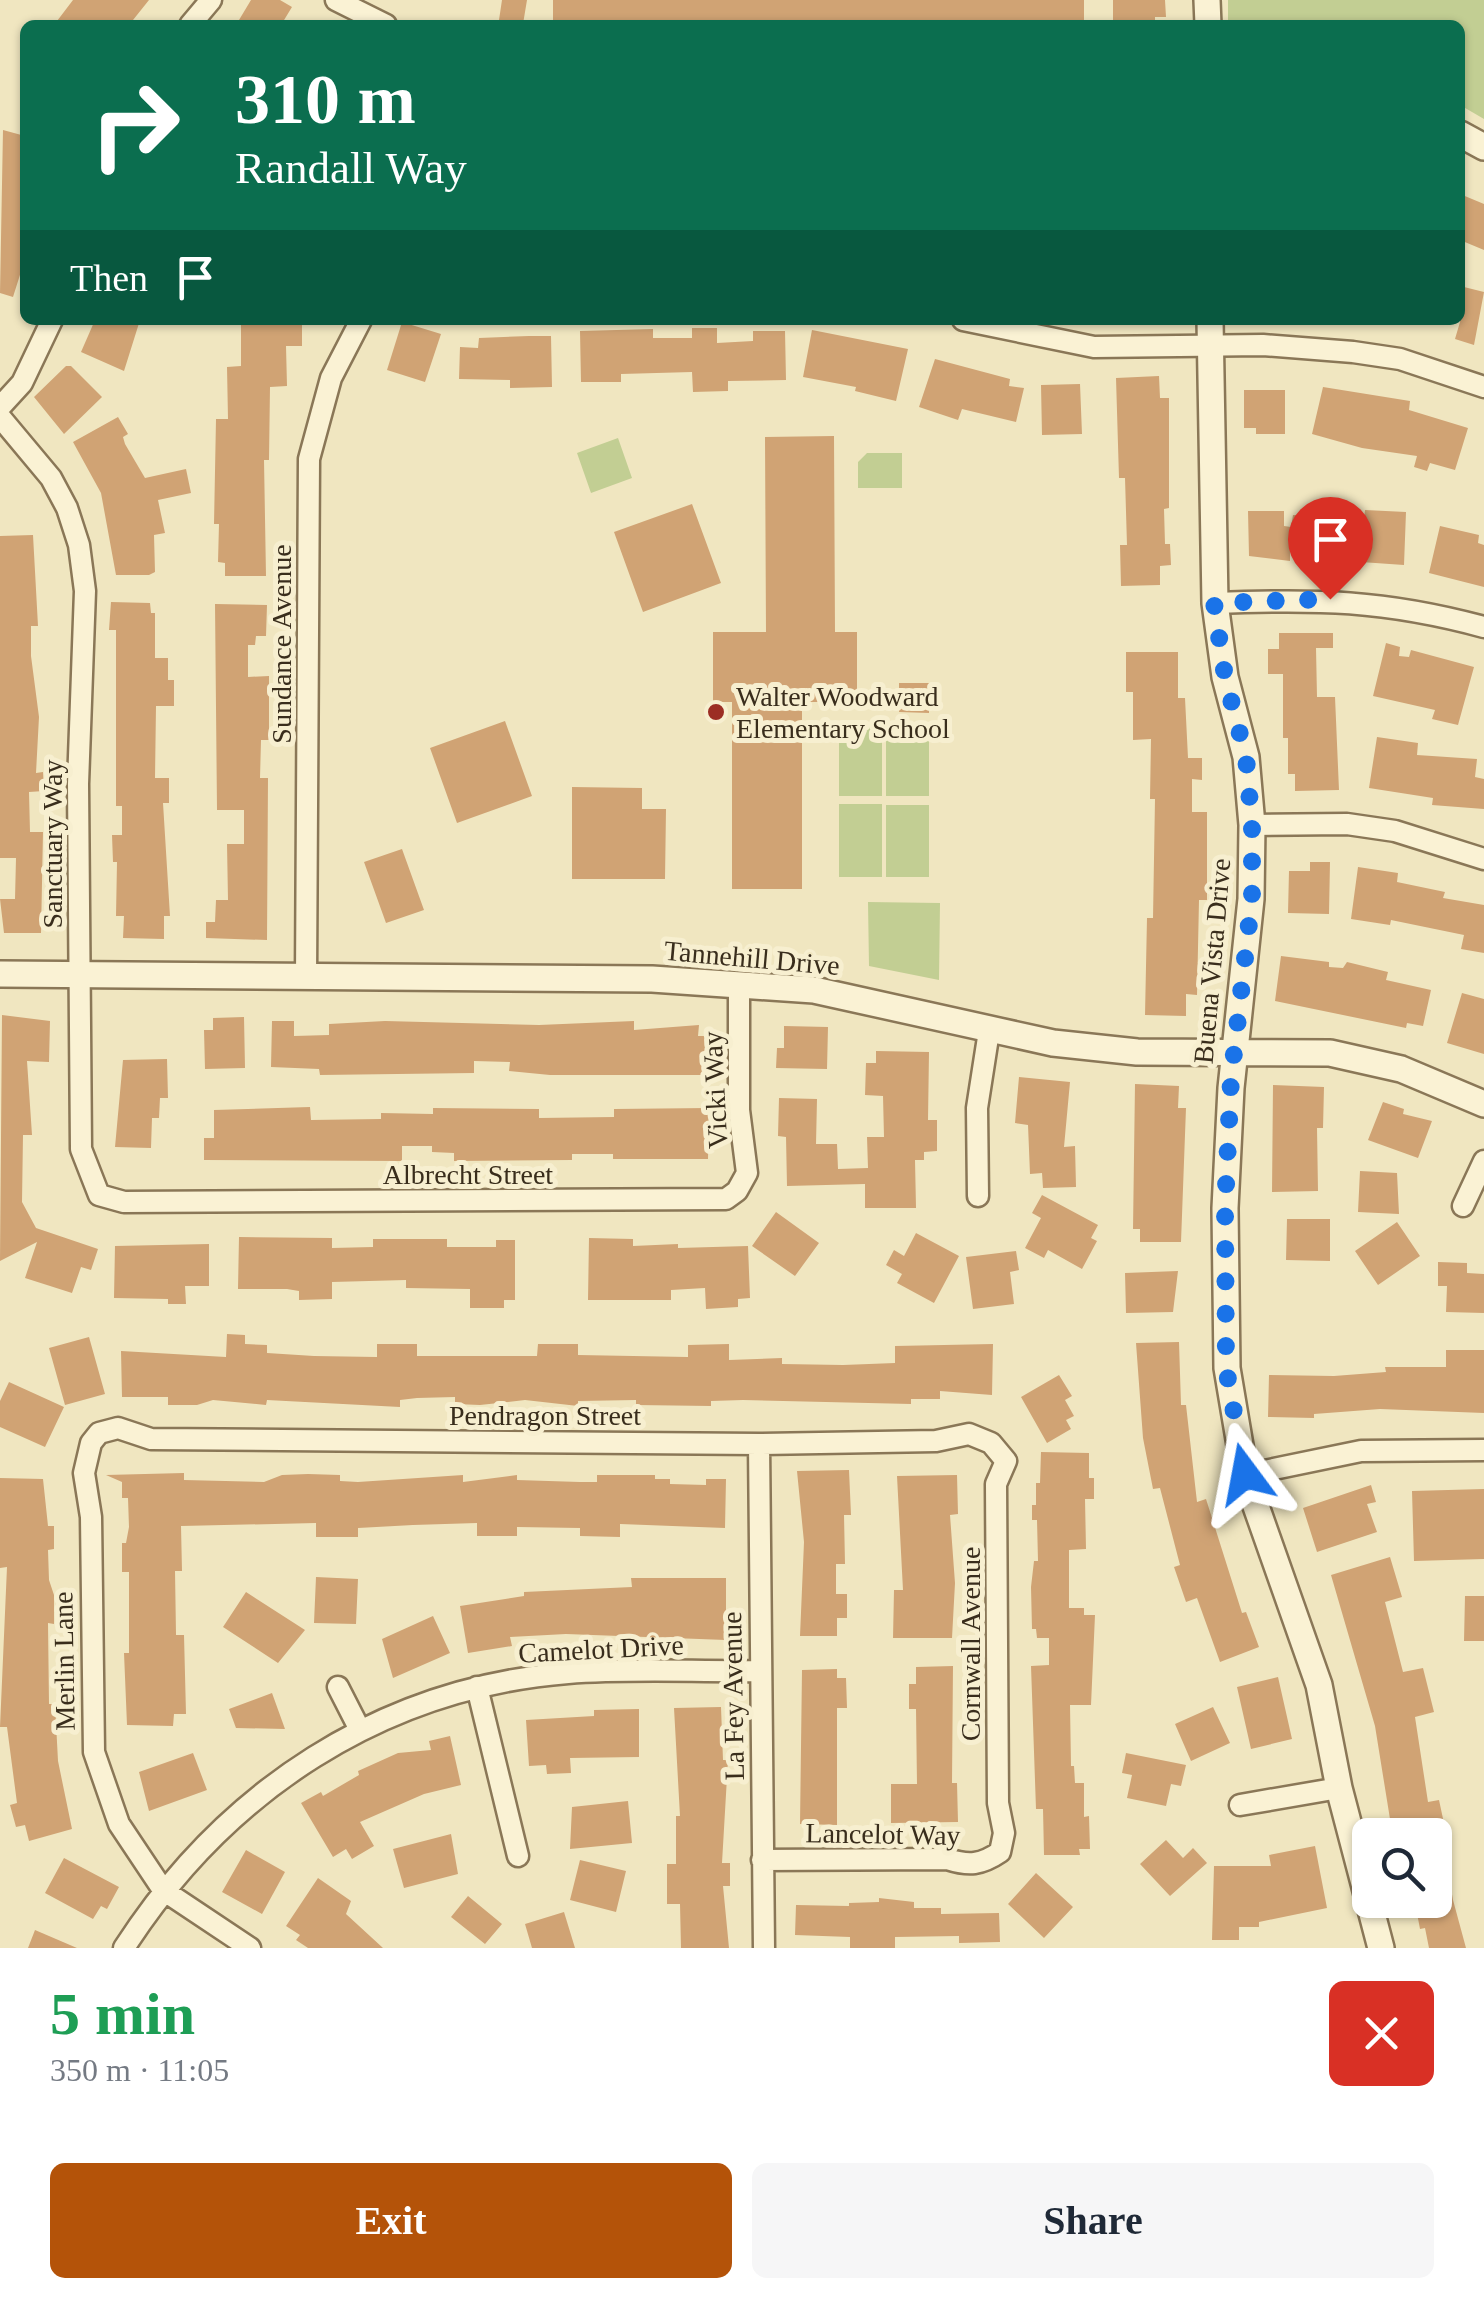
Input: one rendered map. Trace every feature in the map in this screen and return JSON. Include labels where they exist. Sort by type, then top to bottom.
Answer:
[{"type":"street","points":[[194,20],[211,0]]},
{"type":"street","points":[[336,0],[376,20]]},
{"type":"street","points":[[0,407],[22,382],[50,325]]},
{"type":"street","name":"Sundance Avenue","points":[[306,978],[309,459],[330,378],[358,325]]},
{"type":"street","points":[[987,325],[1094,347],[1210,332],[1400,359],[1484,386]]},
{"type":"street","name":"Buena Vista Drive","points":[[1210,332],[1214,603],[1225,677],[1246,757],[1252,826],[1252,898],[1234,1051],[1225,1208],[1226,1368],[1245,1474],[1319,1685],[1339,1788],[1381,1948]]},
{"type":"street","name":"Sanctuary Way","points":[[0,418],[51,478],[79,545],[85,591],[78,784],[80,1149],[99,1194],[124,1202],[195,1202]]},
{"type":"street","points":[[1214,603],[1330,599],[1395,606],[1484,627]]},
{"type":"street","points":[[1252,826],[1347,824],[1395,831],[1484,859]]},
{"type":"street","name":"Tannehill Drive","points":[[0,974],[652,979],[739,984],[868,1000],[989,1030],[1137,1052],[1330,1052],[1401,1069],[1484,1104]]},
{"type":"street","name":"Vicki Way","points":[[738,1192],[747,1173],[739,1110],[739,984]]},
{"type":"street","points":[[978,1196],[976,1108],[989,1030]]},
{"type":"street","points":[[1463,1206],[1484,1161]]},
{"type":"street","name":"Albrecht Street","points":[[195,1202],[711,1202],[738,1192]]},
{"type":"street","name":"Pendragon Street","points":[[99,1433],[118,1428],[151,1440],[759,1444],[936,1441],[969,1434],[990,1443]]},
{"type":"street","name":"Merlin Lane","points":[[99,1433],[90,1443],[84,1473],[90,1517],[94,1752],[119,1824],[163,1890],[250,1948]]},
{"type":"street","name":"Cornwall Avenue","points":[[990,1443],[1006,1462],[996,1484],[998,1803],[1004,1833],[1000,1852]]},
{"type":"street","name":"La Fey Avenue","points":[[759,1444],[764,1948]]},
{"type":"street","points":[[1245,1474],[1361,1451],[1484,1450]]},
{"type":"street","name":"Camelot Drive","points":[[124,1948],[163,1890],[200,1847],[290,1770],[360,1730],[432,1700],[477,1687],[571,1673],[760,1671]]},
{"type":"street","points":[[338,1687],[360,1730]]},
{"type":"street","points":[[477,1687],[518,1856]]},
{"type":"street","points":[[1240,1804],[1339,1788]]},
{"type":"street","name":"Lancelot Way","points":[[762,1860],[948,1858],[968,1865],[1000,1852]]},
{"type":"green space","points":[[1228,0],[1484,0],[1484,119],[1465,108],[1465,20],[1228,20]]},
{"type":"green space","points":[[618,438],[632,478],[591,493],[577,453]]},
{"type":"green space","points":[[867,453],[902,453],[902,488],[858,488],[858,462]]},
{"type":"green space","points":[[886,723],[929,723],[929,796],[886,796]]},
{"type":"green space","points":[[839,724],[882,724],[882,796],[839,796]]},
{"type":"green space","points":[[839,804],[882,804],[882,877],[839,877]]},
{"type":"green space","points":[[886,805],[929,805],[929,877],[886,877]]},
{"type":"green space","points":[[868,902],[940,903],[939,980],[869,966]]},
{"type":"building","points":[[73,0],[149,0],[133,20],[58,20]]},
{"type":"building","points":[[251,0],[280,0],[292,7],[284,20],[239,20]]},
{"type":"building","points":[[502,0],[527,0],[524,20],[499,20]]},
{"type":"building","points":[[553,0],[1084,0],[1084,20],[553,20]]},
{"type":"building","points":[[1113,0],[1165,0],[1166,17],[1113,20]]},
{"type":"building","points":[[3,130],[20,135],[20,275],[13,297],[0,293]]},
{"type":"building","points":[[1465,196],[1484,204],[1484,250],[1465,242]]},
{"type":"building","points":[[1465,287],[1484,292],[1474,345],[1455,339],[1459,325],[1465,325]]},
{"type":"building","points":[[93,325],[138,325],[124,371],[81,352]]},
{"type":"building","points":[[241,325],[302,325],[302,346],[286,346],[287,386],[270,387],[269,460],[264,460],[266,576],[225,576],[225,563],[218,562],[219,524],[214,524],[216,419],[228,419],[227,367],[241,366]]},
{"type":"building","points":[[401,325],[441,334],[425,382],[387,370]]},
{"type":"building","points":[[692,328],[717,328],[717,343],[753,341],[753,331],[785,331],[786,380],[728,381],[728,391],[693,392],[692,372],[621,374],[621,382],[581,382],[580,331],[653,329],[653,338],[692,338]]},
{"type":"building","points":[[812,330],[908,349],[896,401],[855,391],[856,387],[803,377]]},
{"type":"building","points":[[551,336],[552,387],[510,388],[510,380],[459,379],[460,347],[478,348],[479,338]]},
{"type":"building","points":[[935,359],[1010,379],[1009,386],[1024,388],[1016,422],[962,409],[958,420],[919,407]]},
{"type":"building","points":[[66,366],[71,366],[102,397],[64,434],[34,397]]},
{"type":"building","points":[[1159,376],[1160,398],[1169,398],[1169,508],[1164,509],[1165,544],[1170,544],[1171,565],[1160,566],[1160,585],[1121,586],[1120,545],[1127,545],[1125,478],[1119,478],[1116,378]]},
{"type":"building","points":[[1080,384],[1082,434],[1042,435],[1041,385]]},
{"type":"building","points":[[1323,387],[1410,401],[1409,410],[1468,428],[1455,470],[1430,463],[1427,471],[1414,467],[1417,456],[1362,448],[1312,434]]},
{"type":"building","points":[[1244,390],[1285,390],[1285,434],[1256,434],[1256,428],[1244,428]]},
{"type":"building","points":[[118,417],[128,434],[123,437],[125,444],[145,478],[186,469],[191,493],[158,500],[165,533],[154,535],[155,572],[149,575],[116,575],[101,493],[73,442]]},
{"type":"building","points":[[834,436],[835,632],[857,632],[857,702],[802,702],[802,889],[732,889],[732,702],[713,702],[713,632],[766,632],[765,437]]},
{"type":"building","points":[[692,504],[721,583],[643,612],[614,532]]},
{"type":"building","points":[[1365,510],[1406,512],[1404,565],[1332,560],[1332,554],[1290,552],[1290,561],[1249,556],[1248,511],[1284,511],[1284,526],[1291,527],[1293,515],[1364,519]]},
{"type":"building","points":[[1440,526],[1479,535],[1478,543],[1484,545],[1484,587],[1429,573]]},
{"type":"building","points":[[33,535],[38,626],[31,626],[39,717],[36,773],[43,772],[44,791],[29,792],[30,832],[43,832],[41,933],[4,933],[0,899],[15,899],[16,858],[0,858],[0,536]]},
{"type":"building","points":[[111,602],[150,603],[151,613],[155,613],[155,658],[168,658],[168,680],[174,680],[174,706],[156,706],[155,778],[169,778],[169,803],[163,803],[170,916],[164,916],[164,939],[123,938],[124,916],[116,916],[117,862],[113,862],[112,835],[122,835],[122,806],[116,806],[116,630],[109,630]]},
{"type":"building","points":[[215,604],[267,605],[266,636],[256,636],[255,645],[248,645],[248,677],[269,676],[269,740],[261,740],[260,778],[268,778],[267,940],[206,938],[206,922],[215,922],[216,900],[228,900],[227,844],[244,844],[244,810],[217,810]]},
{"type":"building","points":[[1279,633],[1333,633],[1333,648],[1316,648],[1317,697],[1335,697],[1339,790],[1295,791],[1295,774],[1288,774],[1288,738],[1283,738],[1283,674],[1268,674],[1268,649],[1279,649]]},
{"type":"building","points":[[1386,643],[1400,647],[1399,656],[1409,657],[1411,650],[1474,667],[1458,725],[1432,719],[1435,710],[1373,696]]},
{"type":"building","points":[[1126,652],[1178,652],[1178,698],[1185,698],[1188,758],[1202,758],[1202,780],[1192,779],[1192,812],[1207,812],[1207,900],[1199,900],[1197,995],[1186,994],[1186,1016],[1145,1015],[1147,918],[1153,918],[1155,799],[1150,799],[1151,739],[1133,740],[1133,692],[1126,692]]},
{"type":"building","points":[[899,683],[929,683],[929,713],[899,712]]},
{"type":"building","points":[[505,721],[532,796],[457,823],[430,748]]},
{"type":"building","points":[[1377,737],[1418,743],[1417,755],[1477,759],[1475,777],[1484,779],[1484,809],[1432,805],[1433,798],[1369,788]]},
{"type":"building","points":[[572,787],[642,788],[642,809],[666,809],[665,879],[572,879]]},
{"type":"building","points":[[402,849],[424,910],[386,923],[364,862]]},
{"type":"building","points":[[1310,862],[1330,862],[1329,914],[1288,913],[1289,871],[1310,871]]},
{"type":"building","points":[[1358,867],[1398,873],[1397,882],[1445,892],[1443,898],[1484,905],[1484,953],[1461,949],[1464,935],[1391,920],[1390,925],[1351,919]]},
{"type":"building","points":[[1281,956],[1329,962],[1329,967],[1343,968],[1347,962],[1388,972],[1386,980],[1431,990],[1423,1026],[1407,1023],[1406,1028],[1275,1001]]},
{"type":"building","points":[[1462,993],[1484,999],[1484,1054],[1447,1043]]},
{"type":"building","points":[[2,1015],[50,1021],[49,1062],[27,1061],[32,1135],[23,1135],[22,1202],[36,1228],[98,1249],[91,1270],[81,1267],[72,1293],[25,1278],[37,1242],[0,1261]]},
{"type":"building","points":[[244,1017],[245,1068],[205,1069],[204,1030],[213,1030],[213,1018]]},
{"type":"building","points":[[272,1021],[294,1021],[294,1036],[329,1035],[329,1024],[385,1021],[539,1025],[634,1021],[634,1030],[699,1025],[698,1036],[707,1036],[706,1075],[550,1075],[509,1071],[510,1062],[474,1061],[474,1073],[320,1075],[319,1069],[271,1067]]},
{"type":"building","points":[[784,1026],[828,1027],[827,1069],[776,1068],[777,1048],[784,1048]]},
{"type":"building","points":[[876,1051],[929,1052],[928,1120],[937,1120],[937,1151],[924,1152],[924,1160],[915,1160],[916,1208],[865,1208],[865,1184],[787,1186],[786,1137],[778,1136],[779,1098],[817,1099],[816,1144],[837,1144],[838,1169],[868,1168],[867,1137],[884,1137],[883,1096],[865,1095],[866,1063],[876,1063]]},
{"type":"building","points":[[167,1059],[168,1098],[160,1098],[159,1118],[152,1118],[151,1148],[115,1147],[123,1060]]},
{"type":"building","points":[[1019,1077],[1070,1082],[1064,1147],[1075,1146],[1076,1187],[1043,1188],[1042,1173],[1030,1174],[1028,1125],[1015,1123]]},
{"type":"building","points":[[1135,1084],[1179,1086],[1178,1108],[1186,1108],[1181,1242],[1140,1242],[1140,1229],[1133,1229]]},
{"type":"building","points":[[1273,1085],[1324,1087],[1323,1128],[1317,1128],[1318,1191],[1272,1192]]},
{"type":"building","points":[[1383,1102],[1404,1109],[1403,1114],[1432,1121],[1418,1158],[1368,1140]]},
{"type":"building","points":[[310,1107],[311,1120],[381,1119],[381,1113],[433,1114],[433,1108],[539,1109],[539,1118],[614,1117],[614,1109],[709,1108],[708,1159],[613,1159],[613,1154],[572,1154],[572,1160],[454,1161],[454,1153],[432,1152],[432,1146],[402,1146],[402,1161],[204,1160],[204,1138],[214,1138],[214,1110]]},
{"type":"building","points":[[1360,1171],[1397,1173],[1399,1214],[1358,1212]]},
{"type":"building","points":[[1042,1195],[1098,1225],[1091,1238],[1097,1241],[1082,1269],[1048,1250],[1044,1258],[1025,1248],[1041,1218],[1032,1213]]},
{"type":"building","points":[[776,1212],[819,1243],[795,1276],[752,1246]]},
{"type":"building","points":[[1287,1219],[1330,1219],[1330,1261],[1286,1260]]},
{"type":"building","points":[[1397,1222],[1420,1256],[1378,1285],[1355,1251]]},
{"type":"building","points":[[916,1233],[959,1256],[934,1303],[897,1283],[902,1274],[886,1265],[894,1250],[904,1256]]},
{"type":"building","points":[[239,1237],[332,1238],[332,1248],[373,1247],[373,1239],[447,1239],[447,1247],[496,1247],[496,1240],[515,1240],[515,1300],[504,1300],[504,1308],[470,1308],[470,1289],[406,1288],[406,1280],[332,1282],[332,1299],[299,1300],[299,1291],[287,1289],[238,1289]]},
{"type":"building","points":[[589,1238],[633,1239],[633,1246],[748,1246],[750,1298],[738,1299],[738,1307],[706,1309],[705,1288],[671,1290],[671,1300],[588,1300]]},
{"type":"building","points":[[209,1244],[209,1286],[185,1286],[186,1304],[168,1304],[168,1299],[114,1298],[115,1246]]},
{"type":"building","points":[[1016,1251],[1019,1270],[1010,1272],[1014,1304],[973,1309],[966,1257]]},
{"type":"building","points":[[1438,1262],[1467,1263],[1467,1273],[1484,1274],[1484,1313],[1446,1312],[1447,1286],[1438,1286]]},
{"type":"building","points":[[1178,1271],[1173,1312],[1126,1313],[1125,1273]]},
{"type":"building","points":[[227,1334],[245,1335],[245,1344],[267,1345],[267,1353],[314,1356],[377,1357],[377,1344],[417,1344],[417,1356],[537,1356],[538,1344],[578,1344],[578,1355],[688,1357],[688,1345],[729,1344],[729,1360],[782,1358],[782,1364],[843,1365],[895,1363],[895,1346],[993,1344],[992,1395],[940,1391],[940,1399],[911,1399],[911,1404],[743,1400],[711,1401],[711,1406],[636,1405],[636,1400],[578,1401],[578,1406],[525,1400],[480,1405],[455,1404],[455,1397],[400,1400],[400,1407],[267,1400],[266,1405],[213,1400],[197,1405],[168,1405],[168,1397],[122,1397],[121,1351],[226,1357]]},
{"type":"building","points":[[89,1337],[105,1394],[65,1405],[49,1348]]},
{"type":"building","points":[[1179,1342],[1181,1405],[1186,1405],[1197,1502],[1206,1499],[1242,1613],[1246,1612],[1259,1647],[1220,1662],[1197,1598],[1186,1602],[1174,1567],[1180,1565],[1160,1488],[1153,1489],[1143,1438],[1136,1343]]},
{"type":"building","points":[[1446,1350],[1484,1350],[1484,1413],[1380,1409],[1314,1414],[1314,1418],[1268,1417],[1269,1375],[1334,1376],[1386,1372],[1385,1367],[1446,1367]]},
{"type":"building","points":[[1059,1375],[1072,1396],[1065,1400],[1074,1416],[1066,1420],[1071,1429],[1047,1443],[1021,1397]]},
{"type":"building","points":[[9,1382],[64,1407],[45,1447],[0,1427],[0,1401]]},
{"type":"building","points":[[1041,1452],[1089,1453],[1089,1478],[1094,1478],[1094,1499],[1085,1499],[1086,1549],[1069,1550],[1069,1608],[1084,1608],[1084,1615],[1095,1615],[1091,1705],[1070,1705],[1071,1766],[1075,1783],[1084,1783],[1084,1817],[1089,1816],[1090,1849],[1079,1849],[1080,1855],[1044,1855],[1043,1809],[1036,1809],[1031,1666],[1049,1665],[1049,1638],[1037,1638],[1036,1629],[1032,1629],[1031,1587],[1034,1561],[1038,1561],[1037,1520],[1032,1520],[1032,1505],[1036,1505],[1036,1483],[1040,1483]]},
{"type":"building","points":[[849,1470],[851,1515],[844,1515],[845,1564],[836,1564],[836,1594],[847,1594],[847,1618],[837,1618],[837,1636],[800,1636],[804,1542],[797,1471]]},
{"type":"building","points":[[184,1473],[184,1480],[264,1482],[282,1475],[308,1474],[340,1475],[340,1481],[358,1482],[463,1475],[463,1482],[517,1475],[517,1480],[597,1482],[597,1475],[655,1475],[655,1479],[670,1479],[670,1484],[706,1485],[706,1479],[726,1479],[725,1528],[620,1524],[620,1537],[580,1536],[580,1528],[517,1527],[517,1536],[477,1536],[477,1523],[358,1528],[358,1537],[316,1537],[316,1523],[181,1526],[182,1571],[175,1571],[176,1635],[184,1635],[186,1714],[174,1714],[173,1726],[127,1725],[124,1653],[129,1653],[129,1572],[122,1572],[122,1543],[126,1543],[129,1527],[128,1498],[122,1498],[122,1482],[106,1475]]},
{"type":"building","points":[[957,1475],[958,1514],[950,1515],[955,1583],[952,1638],[893,1638],[894,1590],[903,1590],[897,1476]]},
{"type":"building","points":[[0,1478],[43,1479],[48,1526],[54,1526],[54,1549],[48,1550],[54,1595],[54,1624],[48,1623],[49,1704],[55,1704],[58,1761],[72,1829],[29,1841],[25,1825],[16,1827],[10,1805],[17,1803],[7,1727],[0,1727],[7,1567],[0,1568]]},
{"type":"building","points":[[1371,1485],[1376,1502],[1367,1504],[1377,1532],[1317,1552],[1303,1508]]},
{"type":"building","points":[[1484,1489],[1484,1559],[1414,1561],[1412,1491]]},
{"type":"building","points":[[1390,1557],[1402,1597],[1385,1602],[1403,1672],[1423,1668],[1434,1712],[1415,1717],[1428,1802],[1439,1800],[1443,1818],[1390,1818],[1375,1726],[1331,1575]]},
{"type":"building","points":[[316,1577],[358,1579],[356,1624],[314,1623]]},
{"type":"building","points":[[631,1578],[726,1578],[726,1640],[566,1634],[510,1637],[512,1646],[468,1653],[460,1606],[524,1596],[524,1592],[632,1587]]},
{"type":"building","points":[[246,1592],[305,1630],[278,1663],[223,1627]]},
{"type":"building","points":[[1465,1596],[1484,1596],[1484,1641],[1464,1641]]},
{"type":"building","points":[[433,1616],[450,1653],[393,1678],[382,1639]]},
{"type":"building","points":[[953,1666],[952,1783],[957,1783],[958,1822],[891,1823],[891,1784],[917,1784],[916,1709],[909,1709],[909,1684],[916,1684],[916,1667]]},
{"type":"building","points":[[837,1669],[837,1678],[846,1678],[847,1708],[837,1708],[837,1825],[800,1824],[802,1670]]},
{"type":"building","points":[[1278,1677],[1292,1739],[1251,1749],[1237,1687]]},
{"type":"building","points":[[272,1693],[285,1729],[236,1728],[229,1709]]},
{"type":"building","points":[[721,1707],[723,1760],[728,1760],[722,1863],[730,1863],[730,1886],[723,1886],[729,1948],[681,1948],[680,1904],[667,1904],[667,1864],[676,1864],[676,1816],[680,1816],[674,1708]]},
{"type":"building","points":[[1213,1707],[1230,1743],[1191,1761],[1175,1724]]},
{"type":"building","points":[[639,1709],[639,1757],[570,1758],[571,1773],[547,1774],[546,1765],[529,1766],[526,1720],[594,1716],[594,1710]]},
{"type":"building","points":[[450,1736],[461,1785],[424,1794],[360,1822],[374,1846],[352,1859],[346,1849],[333,1857],[301,1803],[321,1792],[323,1796],[359,1775],[358,1771],[398,1753],[431,1750],[429,1741]]},
{"type":"building","points":[[193,1753],[207,1790],[149,1811],[139,1772]]},
{"type":"building","points":[[1126,1753],[1186,1765],[1181,1786],[1171,1784],[1166,1806],[1127,1798],[1132,1775],[1122,1773]]},
{"type":"building","points":[[628,1801],[632,1843],[570,1849],[572,1807]]},
{"type":"building","points":[[451,1834],[458,1874],[404,1888],[393,1849]]},
{"type":"building","points":[[1166,1840],[1183,1858],[1193,1848],[1207,1863],[1170,1896],[1140,1864]]},
{"type":"building","points":[[1315,1846],[1327,1908],[1259,1922],[1259,1927],[1239,1927],[1239,1940],[1212,1940],[1214,1866],[1271,1866],[1269,1855]]},
{"type":"building","points":[[246,1850],[285,1872],[262,1914],[222,1892]]},
{"type":"building","points":[[64,1858],[119,1887],[107,1909],[101,1906],[93,1919],[45,1893]]},
{"type":"building","points":[[580,1860],[626,1871],[616,1912],[570,1900]]},
{"type":"building","points":[[1036,1873],[1073,1907],[1044,1938],[1008,1904]]},
{"type":"building","points":[[318,1878],[351,1901],[346,1914],[383,1948],[308,1948],[296,1940],[300,1935],[286,1926]]},
{"type":"building","points":[[1452,1894],[1466,1948],[1429,1948],[1425,1928],[1420,1929],[1418,1918],[1452,1918]]},
{"type":"building","points":[[468,1896],[502,1924],[485,1944],[451,1917]]},
{"type":"building","points":[[879,1898],[914,1902],[914,1908],[941,1908],[941,1914],[999,1913],[1000,1942],[959,1943],[959,1936],[895,1937],[895,1948],[850,1948],[850,1937],[795,1935],[796,1905],[849,1906],[879,1902]]},
{"type":"building","points":[[564,1912],[575,1948],[532,1948],[525,1924]]},
{"type":"building","points":[[35,1930],[77,1948],[28,1948]]},
{"type":"place","name":"Walter Woodward Elementary School","points":[[716,712]]},
{"type":"route","points":[[1245,1474],[1226,1368],[1229,1282],[1225,1208],[1231,1079],[1252,898],[1252,826],[1246,757],[1225,677],[1214,603],[1330,599]]}]
